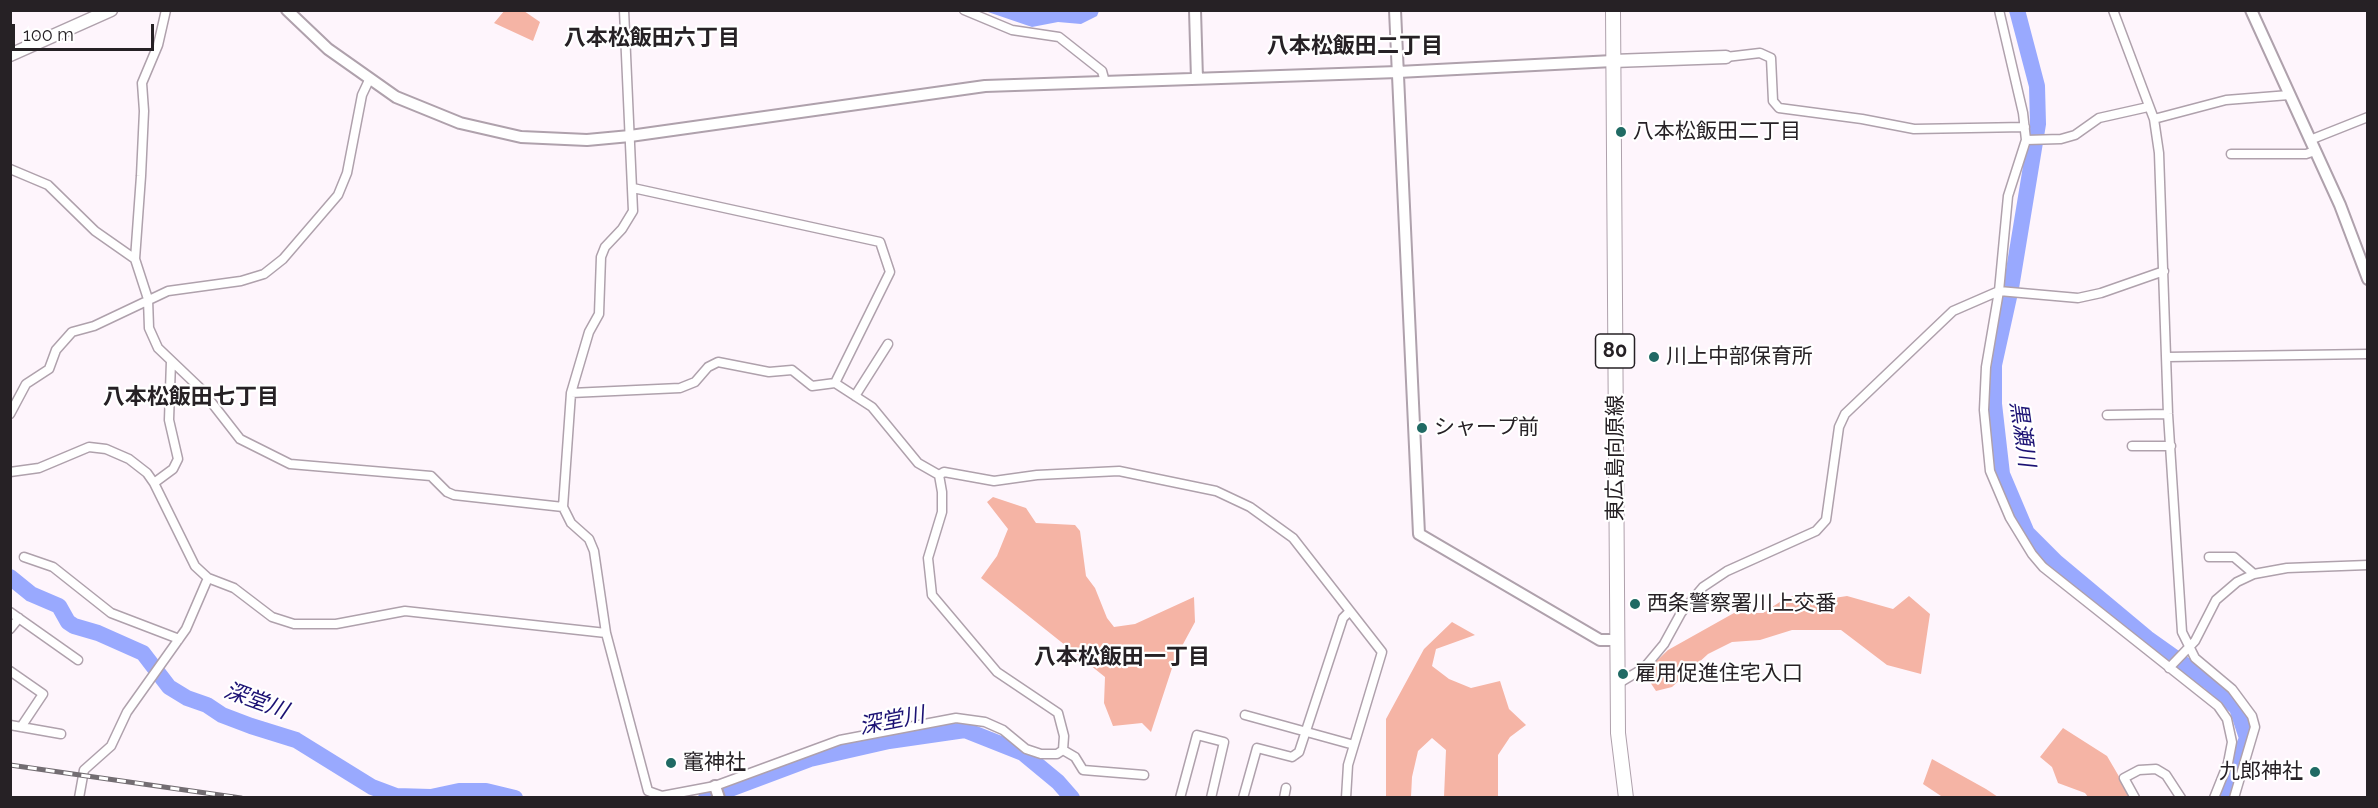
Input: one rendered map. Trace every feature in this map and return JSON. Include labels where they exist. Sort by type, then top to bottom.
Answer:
[{"type":"main road","points":[[10,56],[111,10]]},
{"type":"main road","name":"東広島向原線","points":[[1612,10],[1618,733],[1626,798]]},
{"type":"main road","points":[[1613,61],[1726,57]]},
{"type":"street","points":[[166,10],[158,45],[142,83],[144,111],[142,165],[135,259],[148,299],[149,328],[158,348],[201,388],[240,439],[290,464],[431,476],[447,492],[454,495],[563,507]]},
{"type":"street","points":[[287,10],[328,49],[396,97],[460,123],[521,136],[587,140],[630,136],[986,86],[1398,72],[1613,61]]},
{"type":"street","points":[[624,10],[633,211],[622,229],[605,247],[601,257],[599,314],[589,332],[571,393],[563,507],[571,523],[589,539],[594,551],[606,633],[648,791],[652,795],[662,796],[717,793],[840,740],[956,718],[985,722],[1002,730],[1026,749],[1041,754],[1057,754],[1063,750]]},
{"type":"street","points":[[964,10],[1012,30],[1059,37],[1102,71],[1105,82]]},
{"type":"street","points":[[1195,10],[1197,79]]},
{"type":"street","points":[[1395,10],[1419,534],[1600,640],[1618,640]]},
{"type":"street","points":[[2000,10],[2026,140],[2008,196],[1999,291],[1986,368],[1984,410],[1990,471],[1998,492],[2026,545],[2043,567],[2218,706],[2227,719],[2232,742],[2228,763],[2214,798]]},
{"type":"street","points":[[2113,10],[2154,119],[2159,153],[2168,414],[2182,632],[2187,650],[2232,689],[2252,716],[2255,727],[2234,798]]},
{"type":"street","points":[[2251,10],[2340,205],[2367,279]]},
{"type":"street","points":[[1726,57],[1760,53],[1771,58],[1773,101],[1779,108],[1914,129],[2025,127]]},
{"type":"street","points":[[10,414],[26,384],[49,369],[56,351],[72,332],[94,326],[148,299],[188,286],[241,281],[264,274],[284,259],[338,195],[348,173],[362,95],[370,78]]},
{"type":"street","points":[[2154,119],[2226,100],[2289,95]]},
{"type":"street","points":[[2026,140],[2047,140],[2075,135],[2106,115],[2148,106]]},
{"type":"street","points":[[2310,140],[2367,117]]},
{"type":"street","points":[[2231,154],[2306,154],[2315,151]]},
{"type":"street","points":[[10,169],[48,184],[95,231],[135,259]]},
{"type":"street","points":[[633,188],[880,242],[890,272],[835,382]]},
{"type":"street","points":[[1618,683],[1644,668],[1664,644],[1681,613],[1703,587],[1726,571],[1816,531],[1826,520],[1839,427],[1845,414],[1953,311],[1999,291],[2078,297],[2101,293],[2164,271]]},
{"type":"street","points":[[855,396],[888,344]]},
{"type":"street","points":[[2167,357],[2367,354]]},
{"type":"street","points":[[154,483],[173,469],[178,459],[169,420],[171,361]]},
{"type":"street","points":[[571,393],[680,388],[695,382],[708,367],[718,362],[769,372],[792,370],[812,386],[835,382],[872,407],[918,463],[939,475]]},
{"type":"street","points":[[2108,415],[2168,414]]},
{"type":"street","points":[[2132,446],[2171,446]]},
{"type":"street","points":[[10,472],[39,468],[89,447],[106,448],[129,459],[147,473],[154,483],[195,566],[208,578],[234,588],[272,617],[294,624],[336,624],[405,611],[606,633]]},
{"type":"street","points":[[939,475],[944,472],[994,481],[1037,475],[1119,471],[1216,491],[1250,507],[1293,538],[1382,652],[1348,765],[1346,798]]},
{"type":"street","points":[[939,475],[942,512],[938,531],[928,549],[932,595],[997,672],[1059,713],[1064,736],[1063,750]]},
{"type":"street","points":[[2209,556],[2234,557],[2254,574]]},
{"type":"street","points":[[24,557],[53,567],[111,613],[179,639]]},
{"type":"street","points":[[2170,667],[2195,641],[2216,600],[2236,582],[2254,574],[2320,565],[2367,565]]},
{"type":"street","points":[[79,798],[84,770],[111,746],[127,712],[179,639],[200,600],[208,578]]},
{"type":"street","points":[[10,612],[78,660]]},
{"type":"street","points":[[1242,798],[1257,748],[1292,757],[1299,752],[1343,618],[1349,612]]},
{"type":"street","points":[[10,629],[19,618]]},
{"type":"street","points":[[10,671],[43,694],[21,727]]},
{"type":"street","points":[[1245,715],[1305,734],[1354,745]]},
{"type":"street","points":[[10,725],[61,734]]},
{"type":"street","points":[[1180,798],[1197,735],[1224,742],[1211,798]]},
{"type":"street","points":[[1063,750],[1075,757],[1083,770],[1144,775]]},
{"type":"street","points":[[2135,798],[2124,778],[2139,770],[2156,769],[2166,775],[2181,798]]},
{"type":"shaded area","points":[[505,10],[524,11],[540,22],[533,41],[494,23]]},
{"type":"shaded area","points":[[993,497],[1026,508],[1036,523],[1075,525],[1080,531],[1086,576],[1095,588],[1107,618],[1114,627],[1135,624],[1194,597],[1195,622],[1175,659],[1151,732],[1142,723],[1113,726],[1104,703],[1105,677],[981,578],[997,556],[1008,529],[987,502]]},
{"type":"shaded area","points":[[1806,593],[1828,599],[1847,596],[1893,609],[1909,596],[1930,614],[1921,674],[1887,665],[1841,630],[1792,630],[1760,640],[1732,642],[1708,654],[1672,687],[1656,691],[1644,673],[1668,650],[1734,613],[1763,613],[1786,598]]},
{"type":"shaded area","points":[[1452,622],[1475,635],[1436,649],[1432,666],[1449,679],[1471,688],[1500,681],[1509,709],[1526,725],[1510,737],[1498,755],[1498,797],[1444,797],[1446,750],[1432,738],[1418,751],[1412,777],[1411,797],[1386,797],[1386,719],[1424,649]]},
{"type":"shaded area","points":[[2063,728],[2107,756],[2131,797],[2088,797],[2085,793],[2058,783],[2052,767],[2040,757]]},
{"type":"shaded area","points":[[1932,759],[1998,797],[1941,796],[1923,784]]},
{"type":"water","points":[[985,11],[1099,11],[1097,16],[1081,24],[1058,22],[1032,27]]},
{"type":"waterway","name":"黒瀬川","points":[[2017,10],[2037,86],[2038,124],[2011,288],[1994,365],[1994,404],[2002,474],[2027,533],[2056,562],[2147,638],[2209,682],[2237,708],[2247,738],[2224,798]]},
{"type":"waterway","name":"深堂川","points":[[10,577],[31,594],[59,606],[68,622],[74,626],[98,633],[143,653],[169,687],[187,698],[207,705],[222,715],[296,740],[372,787],[396,796],[431,797],[459,791],[486,791],[515,798]]},
{"type":"waterway","name":"深堂川","points":[[706,798],[810,759],[889,741],[965,730],[1023,753],[1058,782],[1072,798]]},
{"type":"railway","points":[[10,765],[241,798]]},
{"type":"place","name":"八本松飯田二丁目","points":[[1621,132]]},
{"type":"place","name":"川上中部保育所","points":[[1654,357]]},
{"type":"place","name":"シャープ前","points":[[1422,428]]},
{"type":"place","name":"西条警察署川上交番","points":[[1635,604]]},
{"type":"place","name":"雇用促進住宅入口","points":[[1623,674]]},
{"type":"place","name":"竃神社","points":[[671,763]]},
{"type":"place","name":"九郎神社","points":[[2315,772]]},
{"type":"district","name":"八本松飯田六丁目","points":[[652,38]]},
{"type":"district","name":"八本松飯田二丁目","points":[[1355,46]]},
{"type":"district","name":"八本松飯田七丁目","points":[[191,397]]},
{"type":"district","name":"八本松飯田一丁目","points":[[1122,657]]}]
